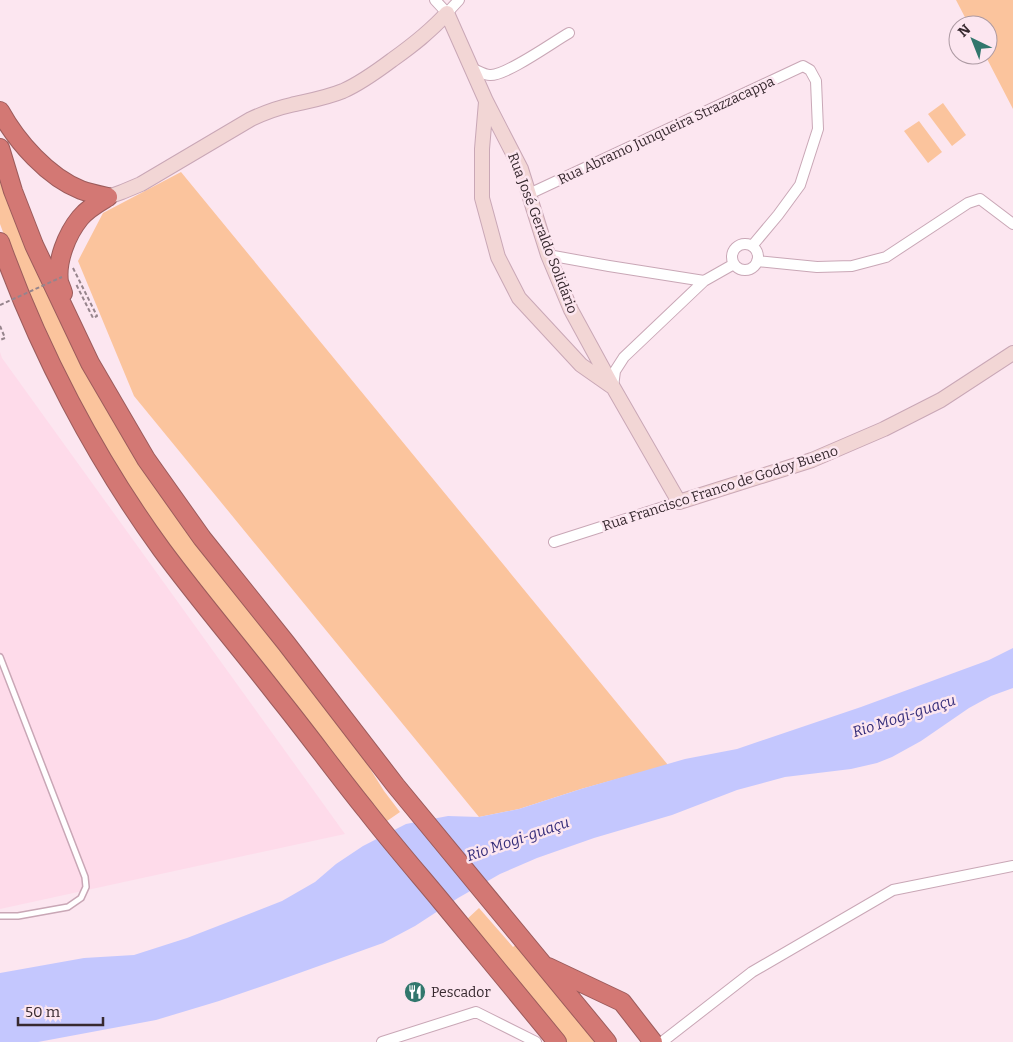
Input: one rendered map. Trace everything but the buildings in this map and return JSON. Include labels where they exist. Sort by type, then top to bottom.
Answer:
[{"type":"highway","points":[[0,112],[18,139],[35,158],[59,178],[81,190],[108,197]]},
{"type":"highway","points":[[0,148],[34,245],[90,363],[146,459],[202,538],[396,786],[607,1042]]},
{"type":"highway","points":[[90,363],[59,282],[59,268],[69,235],[80,218],[92,207],[108,197]]},
{"type":"highway","points":[[0,242],[27,310],[66,394],[133,508],[161,549],[367,811],[557,1042]]},
{"type":"highway","points":[[543,964],[622,1002],[653,1042]]},
{"type":"street","name":"Rua José Geraldo Solidário","points":[[435,0],[448,13],[486,101],[521,169],[548,255],[571,310],[613,388]]},
{"type":"street","points":[[108,197],[140,184],[268,111],[319,99],[343,91],[369,77],[434,28],[459,0]]},
{"type":"street","points":[[471,68],[488,75],[498,75],[569,33]]},
{"type":"street","name":"Rua Abramo Junqueira Strazzacappa","points":[[529,194],[803,66],[810,70],[816,81],[818,129],[800,185],[752,246]]},
{"type":"street","name":"Rua José Geraldo Solidário","points":[[486,101],[482,149],[482,198],[498,257],[519,298],[581,365],[613,388]]},
{"type":"street","points":[[757,261],[817,267],[852,266],[886,257],[968,203],[980,199],[1013,224]]},
{"type":"street","points":[[747,244],[756,250],[758,255],[757,261],[749,269],[738,268],[732,258],[733,253],[736,248],[747,244]]},
{"type":"street","points":[[548,255],[704,281]]},
{"type":"street","points":[[679,502],[613,388],[615,371],[624,357],[704,281],[734,264]]},
{"type":"street","name":"Rua Francisco Franco de Godoy Bueno","points":[[554,542],[812,460],[884,429],[941,400],[1013,353]]},
{"type":"street","points":[[662,1042],[674,1038],[752,972],[893,890],[1013,866]]},
{"type":"street","points":[[382,1042],[476,1012],[536,1042]]},
{"type":"lane","points":[[0,657],[85,876],[86,887],[81,898],[68,907],[18,916],[0,916]]},
{"type":"path","points":[[64,248],[97,316],[93,318],[75,282]]},
{"type":"path","points":[[0,305],[62,277]]},
{"type":"path","points":[[0,326],[5,338],[0,339]]},
{"type":"shaded area","points":[[956,0],[1013,0],[1013,109],[990,65],[998,65],[998,15],[964,15]]},
{"type":"shaded area","points":[[943,103],[966,135],[952,146],[928,114]]},
{"type":"shaded area","points":[[919,121],[942,152],[928,163],[904,131]]},
{"type":"shaded area","points":[[0,171],[19,226],[46,292],[77,354],[141,464],[174,514],[310,685],[364,759],[400,812],[387,821],[185,569],[120,476],[60,365],[18,272],[0,224]]},
{"type":"shaded area","points":[[181,172],[668,765],[581,789],[519,809],[479,817],[134,396],[78,261],[103,213]]},
{"type":"shaded area","points":[[0,352],[2,358],[345,834],[0,909]]},
{"type":"shaded area","points":[[479,908],[513,947],[518,943],[599,1042],[565,1042],[465,921]]},
{"type":"water","name":"Rio Mogi-guaçu","points":[[1013,648],[1013,688],[991,696],[969,708],[921,741],[877,763],[851,769],[785,777],[737,790],[672,815],[594,838],[537,858],[500,874],[415,926],[383,943],[219,1001],[156,1020],[38,1042],[0,1042],[0,973],[84,958],[134,955],[187,938],[282,901],[315,882],[336,864],[363,846],[406,824],[448,816],[479,817],[519,809],[685,759],[737,749],[861,707],[989,660]]},
{"type":"place","name":"Pescador","points":[[415,992]]}]
